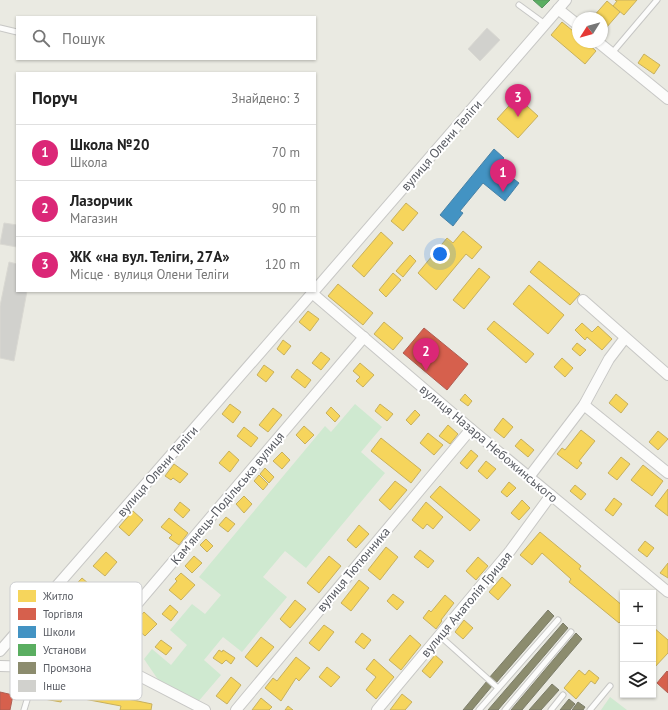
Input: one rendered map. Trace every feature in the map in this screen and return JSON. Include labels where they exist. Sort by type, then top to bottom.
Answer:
[{"type":"street","name":"вулиця Олени Теліги","points":[[316,289],[566,0]]},
{"type":"street","points":[[558,9],[572,21]]},
{"type":"street","points":[[606,48],[668,99]]},
{"type":"street","name":"вулиця Олени Теліги","points":[[60,582],[313,292]]},
{"type":"street","name":"вулиця Назара Небожинського","points":[[315,292],[364,337],[471,429],[668,592]]},
{"type":"street","points":[[583,300],[668,375]]},
{"type":"street","name":"Камʼянець-Подільська вулиця","points":[[142,598],[364,337]]},
{"type":"street","points":[[530,477],[584,405],[609,359],[625,338]]},
{"type":"street","points":[[584,405],[668,473]]},
{"type":"street","name":"вулиця Тютюнника","points":[[236,710],[471,429]]},
{"type":"street","name":"вулиця Анатолія Грицая","points":[[377,710],[510,551],[551,496]]},
{"type":"street","name":"вулиця Олени Теліги","points":[[0,651],[10,640]]},
{"type":"street","points":[[0,666],[10,666]]},
{"type":"street","points":[[142,677],[205,710]]},
{"type":"lane","points":[[612,53],[657,0]]},
{"type":"lane","points":[[519,5],[545,24]]},
{"type":"lane","points":[[0,28],[16,32]]},
{"type":"lane","points":[[479,710],[558,620]]},
{"type":"lane","points":[[504,710],[571,632]]},
{"type":"lane","points":[[440,636],[498,688]]},
{"type":"lane","points":[[590,710],[610,686]]},
{"type":"lane","points":[[551,710],[563,696]]},
{"type":"lane","points":[[24,710],[27,700]]},
{"type":"green space","points":[[355,404],[382,427],[361,452],[385,473],[306,568],[285,551],[263,577],[287,597],[242,652],[223,637],[204,660],[221,675],[197,703],[161,684],[144,659],[152,649],[171,665],[187,645],[170,630],[192,604],[205,614],[221,595],[199,577],[325,426],[331,432]]},
{"type":"green space","points":[[610,697],[627,710],[601,710]]},
{"type":"building: Житло","points":[[615,0],[637,0],[624,15],[613,6],[617,1]]},
{"type":"building: Житло","points":[[607,1],[620,12],[608,26],[608,12],[597,12]]},
{"type":"building: Житло","points":[[562,22],[572,30],[572,48],[593,48],[596,51],[585,64],[551,35]]},
{"type":"building: Житло","points":[[644,54],[660,65],[654,74],[638,63]]},
{"type":"building: Житло","points":[[517,97],[538,116],[518,138],[497,119]]},
{"type":"building: Житло","points":[[406,203],[418,213],[403,231],[391,221]]},
{"type":"building: Житло","points":[[463,231],[482,247],[472,259],[466,254],[436,290],[418,273],[447,238],[453,243]]},
{"type":"building: Житло","points":[[381,232],[393,243],[364,277],[352,266]]},
{"type":"building: Житло","points":[[410,255],[416,261],[403,277],[396,271]]},
{"type":"building: Житло","points":[[539,261],[580,294],[570,305],[530,272]]},
{"type":"building: Житло","points":[[479,268],[490,277],[464,309],[453,300]]},
{"type":"building: Житло","points":[[393,273],[401,280],[386,297],[379,290]]},
{"type":"building: Житло","points":[[338,284],[373,313],[363,325],[328,296]]},
{"type":"building: Житло","points":[[529,285],[564,315],[548,334],[513,304]]},
{"type":"building: Житло","points":[[308,311],[319,319],[310,331],[299,322]]},
{"type":"building: Житло","points":[[494,321],[534,354],[526,363],[487,329]]},
{"type":"building: Житло","points":[[384,322],[403,338],[393,350],[374,334]]},
{"type":"building: Житло","points":[[582,323],[592,332],[598,326],[612,339],[602,350],[587,337],[585,340],[575,330]]},
{"type":"building: Житло","points":[[283,340],[291,346],[284,355],[277,349]]},
{"type":"building: Житло","points":[[577,343],[586,350],[580,356],[572,349]]},
{"type":"building: Житло","points":[[321,352],[330,359],[321,370],[312,363]]},
{"type":"building: Житло","points":[[562,358],[573,368],[565,377],[554,367]]},
{"type":"building: Житло","points":[[360,363],[374,375],[363,387],[356,381],[360,377],[353,371]]},
{"type":"building: Житло","points":[[264,365],[274,372],[266,382],[257,375]]},
{"type":"building: Житло","points":[[297,369],[311,380],[305,388],[291,377]]},
{"type":"building: Житло","points":[[465,394],[472,401],[468,406],[460,400]]},
{"type":"building: Житло","points":[[616,394],[628,404],[621,413],[609,403]]},
{"type":"building: Житло","points":[[230,404],[241,412],[233,423],[222,414]]},
{"type":"building: Житло","points":[[380,404],[393,414],[387,421],[375,411]]},
{"type":"building: Житло","points":[[331,407],[340,416],[335,422],[326,413]]},
{"type":"building: Житло","points":[[273,408],[282,415],[268,432],[259,425]]},
{"type":"building: Житло","points":[[415,410],[420,415],[411,425],[406,420]]},
{"type":"building: Житло","points":[[503,418],[513,427],[504,438],[494,430]]},
{"type":"building: Житло","points":[[448,425],[458,434],[450,444],[439,436]]},
{"type":"building: Житло","points":[[304,426],[314,435],[305,444],[296,435]]},
{"type":"building: Житло","points":[[244,427],[258,438],[251,447],[237,436]]},
{"type":"building: Житло","points":[[581,430],[595,441],[579,461],[582,463],[577,469],[557,454],[562,448],[565,450]]},
{"type":"building: Житло","points":[[658,431],[668,439],[658,450],[649,442]]},
{"type":"building: Житло","points":[[428,433],[443,445],[434,455],[420,443]]},
{"type":"building: Житло","points":[[381,438],[421,470],[411,483],[371,451]]},
{"type":"building: Житло","points":[[521,439],[534,450],[528,457],[515,446]]},
{"type":"building: Житло","points":[[471,450],[478,456],[467,469],[460,463]]},
{"type":"building: Житло","points":[[229,451],[239,460],[230,472],[219,463]]},
{"type":"building: Житло","points":[[282,452],[290,460],[282,469],[273,461]]},
{"type":"building: Житло","points":[[621,457],[630,464],[617,480],[608,473]]},
{"type":"building: Житло","points":[[486,461],[496,469],[487,479],[478,471]]},
{"type":"building: Житло","points":[[174,464],[188,474],[180,483],[173,478],[171,480],[165,476]]},
{"type":"building: Житло","points":[[643,465],[663,481],[652,496],[631,480]]},
{"type":"building: Житло","points":[[265,468],[274,477],[269,483],[260,474]]},
{"type":"building: Житло","points":[[259,475],[268,484],[263,490],[254,481]]},
{"type":"building: Житло","points":[[395,481],[407,490],[390,510],[379,500]]},
{"type":"building: Житло","points":[[509,482],[516,488],[507,497],[501,492]]},
{"type":"building: Житло","points":[[575,485],[586,494],[581,500],[570,491]]},
{"type":"building: Житло","points":[[440,486],[480,520],[470,531],[430,497]]},
{"type":"building: Житло","points":[[668,489],[668,516],[655,506]]},
{"type":"building: Житло","points":[[244,496],[252,504],[244,513],[236,504]]},
{"type":"building: Житло","points":[[614,498],[622,504],[613,516],[605,510]]},
{"type":"building: Житло","points":[[522,500],[530,508],[519,520],[511,513]]},
{"type":"building: Житло","points":[[180,502],[190,510],[183,518],[174,510]]},
{"type":"building: Житло","points":[[426,502],[443,517],[433,529],[427,524],[423,529],[412,520]]},
{"type":"building: Житло","points":[[133,511],[143,520],[129,536],[119,527]]},
{"type":"building: Житло","points":[[226,517],[235,524],[228,532],[219,525]]},
{"type":"building: Житло","points":[[169,518],[188,533],[179,545],[169,538],[172,535],[161,527]]},
{"type":"building: Житло","points":[[359,525],[369,534],[356,548],[347,540]]},
{"type":"building: Житло","points":[[540,532],[581,566],[579,569],[620,603],[620,622],[619,623],[569,582],[571,579],[542,553],[532,565],[520,555]]},
{"type":"building: Житло","points":[[206,539],[213,546],[207,552],[200,545]]},
{"type":"building: Житло","points":[[645,541],[654,548],[647,557],[638,550]]},
{"type":"building: Житло","points":[[386,547],[398,557],[380,580],[368,570]]},
{"type":"building: Житло","points":[[420,550],[434,561],[428,568],[414,557]]},
{"type":"building: Житло","points":[[106,552],[117,562],[105,576],[93,566]]},
{"type":"building: Житло","points":[[194,556],[202,563],[192,573],[185,566]]},
{"type":"building: Житло","points":[[329,556],[341,566],[319,593],[307,583]]},
{"type":"building: Житло","points":[[478,557],[488,566],[476,580],[466,571]]},
{"type":"building: Житло","points":[[668,563],[668,578],[660,573]]},
{"type":"building: Житло","points":[[181,573],[195,585],[181,600],[169,590],[177,581],[175,579]]},
{"type":"building: Житло","points":[[502,577],[511,585],[498,600],[489,592]]},
{"type":"building: Житло","points":[[82,578],[87,582],[78,582]]},
{"type":"building: Житло","points":[[359,580],[369,588],[351,611],[341,603]]},
{"type":"building: Житло","points":[[393,594],[404,602],[397,610],[387,601]]},
{"type":"building: Житло","points":[[445,595],[454,603],[436,629],[423,618],[429,610],[431,612]]},
{"type":"building: Житло","points":[[295,600],[306,609],[290,628],[280,619]]},
{"type":"building: Житло","points":[[170,605],[178,612],[171,621],[162,614]]},
{"type":"building: Житло","points":[[144,612],[157,624],[145,636],[142,633],[142,614]]},
{"type":"building: Житло","points":[[464,620],[473,628],[463,639],[455,632]]},
{"type":"building: Житло","points":[[324,625],[334,632],[319,651],[309,643]]},
{"type":"building: Житло","points":[[656,630],[668,640],[668,653],[656,666]]},
{"type":"building: Житло","points":[[362,633],[371,640],[364,649],[355,642]]},
{"type":"building: Житло","points":[[410,635],[421,645],[401,670],[389,660]]},
{"type":"building: Житло","points":[[261,637],[274,647],[257,667],[245,657]]},
{"type":"building: Житло","points":[[161,640],[172,648],[166,655],[155,647]]},
{"type":"building: Житло","points":[[219,650],[222,652],[223,650],[235,658],[231,664],[226,660],[222,664],[213,658]]},
{"type":"building: Житло","points":[[435,655],[443,662],[430,678],[422,671]]},
{"type":"building: Житло","points":[[296,657],[310,668],[299,681],[296,678],[281,701],[265,688],[273,678],[277,681]]},
{"type":"building: Житло","points":[[374,659],[394,677],[376,699],[366,690],[376,677],[366,669]]},
{"type":"building: Житло","points":[[327,667],[340,677],[331,687],[319,677]]},
{"type":"building: Житло","points":[[579,670],[585,675],[589,670],[599,678],[595,684],[591,681],[576,699],[564,688]]},
{"type":"building: Житло","points":[[231,677],[241,685],[227,704],[216,696]]},
{"type":"building: Житло","points":[[402,694],[412,702],[405,710],[390,710]]},
{"type":"building: Житло","points":[[261,698],[272,707],[269,710],[252,710]]},
{"type":"building: Житло","points":[[50,700],[62,700],[61,702]]},
{"type":"building: Житло","points":[[89,700],[133,700],[152,704],[151,710],[120,710],[121,706]]},
{"type":"building: Житло","points":[[288,706],[293,710],[285,710]]},
{"type":"building: Торгівля","points":[[424,328],[468,364],[447,390],[403,353]]},
{"type":"building: Торгівля","points":[[667,671],[668,672],[668,693],[657,683]]},
{"type":"building: Торгівля","points":[[0,692],[10,694],[10,700],[12,700],[10,710],[0,710]]},
{"type":"building: Школи","points":[[494,149],[504,158],[497,166],[519,183],[505,201],[483,183],[460,211],[463,213],[453,226],[440,215]]},
{"type":"building: Установи","points":[[533,0],[550,0],[542,8]]},
{"type":"building: Промзона","points":[[548,610],[554,616],[496,683],[489,678]]},
{"type":"building: Промзона","points":[[563,623],[568,628],[498,710],[488,710]]},
{"type":"building: Промзона","points":[[576,633],[582,639],[522,710],[511,710]]},
{"type":"building: Промзона","points":[[487,681],[492,686],[472,710],[463,710]]},
{"type":"building: Промзона","points":[[552,684],[559,690],[541,710],[529,710]]},
{"type":"building: Промзона","points":[[569,699],[575,704],[570,710],[560,710]]},
{"type":"building: Промзона","points":[[578,702],[585,707],[583,710],[572,710]]},
{"type":"building: Інше","points":[[487,28],[500,40],[480,61],[468,49]]},
{"type":"building: Інше","points":[[4,223],[16,225],[16,247],[0,244]]},
{"type":"building: Інше","points":[[9,262],[16,264],[16,292],[27,292],[14,361],[0,358],[0,306]]},
{"type":"place","name":"ЖК «на вул. Теліги, 27А»","points":[[518,117]]},
{"type":"place","name":"Школа №20","points":[[503,192]]},
{"type":"place","name":"Лазорчик","points":[[426,371]]}]
